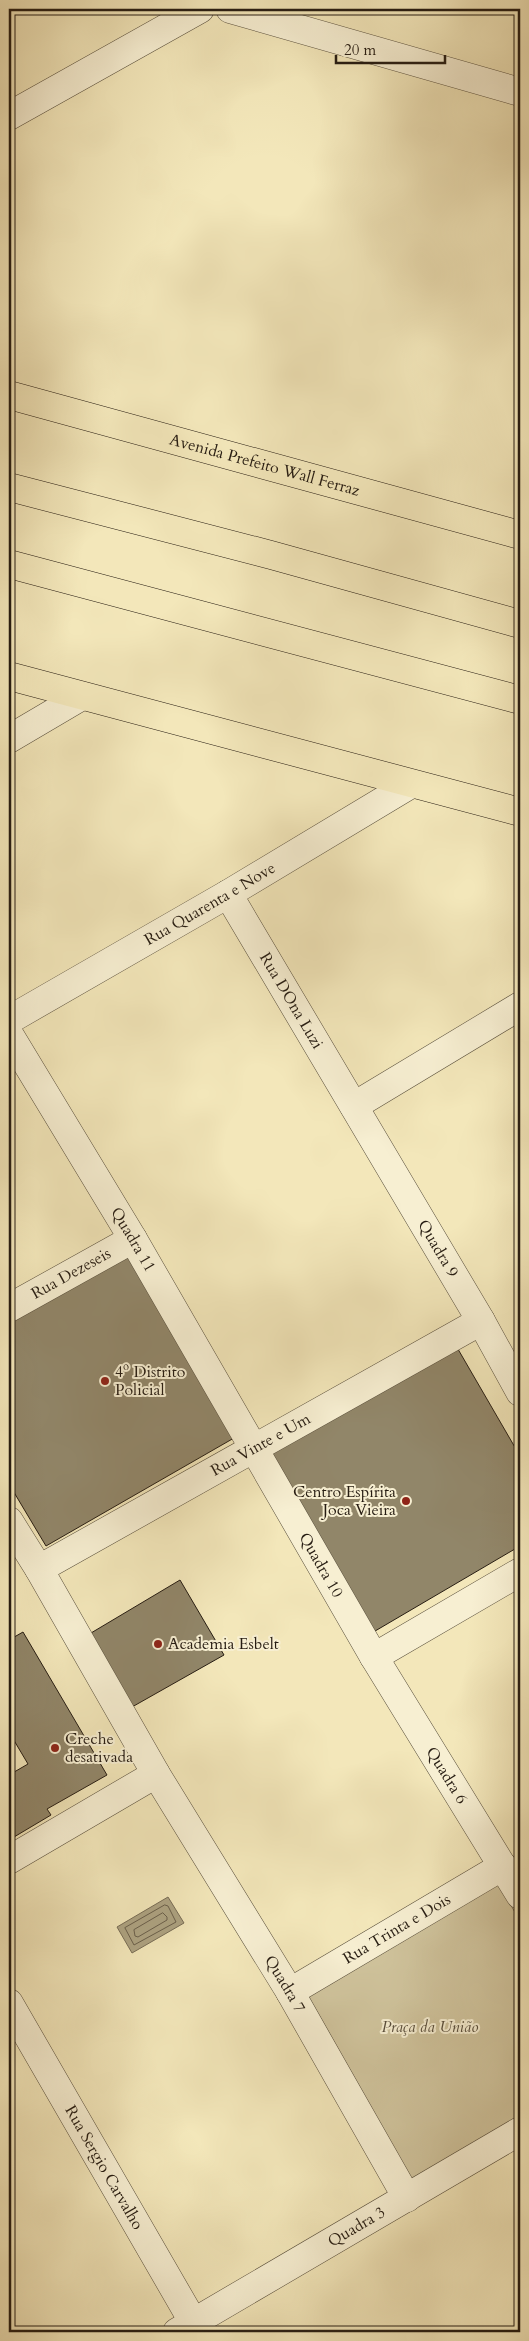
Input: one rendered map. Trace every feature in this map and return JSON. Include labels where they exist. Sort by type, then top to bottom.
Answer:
[{"type":"main road","name":"Avenida Prefeito Wall Ferraz","points":[[9,395],[520,535]]},
{"type":"main road","points":[[9,487],[270,555],[520,624]]},
{"type":"main road","points":[[9,564],[520,700]]},
{"type":"main road","points":[[9,676],[520,812]]},
{"type":"street","points":[[9,116],[200,9]]},
{"type":"street","points":[[230,9],[520,92]]},
{"type":"street","points":[[9,739],[82,696]]},
{"type":"street","name":"Rua Quarenta e Nove","points":[[9,1020],[228,894],[411,784]]},
{"type":"street","name":"Rua DOna Luzi","points":[[228,894],[354,1106]]},
{"type":"street","points":[[354,1106],[520,1006]]},
{"type":"street","name":"Quadra 11","points":[[9,1034],[133,1239],[252,1448]]},
{"type":"street","name":"Quadra 9","points":[[354,1106],[481,1321],[520,1392]]},
{"type":"street","name":"Rua Dezeseis","points":[[9,1308],[133,1239]]},
{"type":"street","name":"Rua Vinte e Um","points":[[40,1569],[252,1448],[481,1321]]},
{"type":"street","name":"Quadra 10","points":[[252,1448],[374,1657]]},
{"type":"street","points":[[9,1522],[40,1569],[156,1774],[9,1860]]},
{"type":"street","points":[[374,1657],[520,1572]]},
{"type":"street","name":"Quadra 6","points":[[374,1657],[520,1895]]},
{"type":"street","name":"Quadra 7","points":[[156,1774],[290,1992],[408,2198]]},
{"type":"street","name":"Rua Trinta e Dois","points":[[290,1992],[503,1866]]},
{"type":"street","name":"Rua Sergio Carvalho","points":[[9,2002],[190,2329]]},
{"type":"street","name":"Quadra 3","points":[[190,2329],[520,2131]]},
{"type":"green space","name":"Praça da União","points":[[498,1883],[520,1921],[520,2121],[414,2183],[307,1994]]},
{"type":"water","points":[[168,1897],[184,1923],[132,1953],[117,1927]]},
{"type":"building","name":"4º Distrito Policial","points":[[129,1251],[234,1438],[46,1546],[9,1484],[9,1324]]},
{"type":"building","name":"Centro Espírita Joca Vieira","points":[[455,1344],[520,1456],[520,1546],[370,1634],[263,1451]]},
{"type":"building","name":"Academia Esbelt","points":[[180,1580],[224,1655],[132,1707],[91,1633]]},
{"type":"building","name":"Creche desativada","points":[[23,1632],[107,1775],[47,1809],[51,1815],[9,1840],[9,1775],[28,1764],[9,1732],[9,1640]]},
{"type":"place","name":"4º Distrito Policial","points":[[105,1381]]},
{"type":"place","name":"Centro Espírita Joca Vieira","points":[[406,1501]]},
{"type":"place","name":"Academia Esbelt","points":[[158,1644]]},
{"type":"place","name":"Creche desativada","points":[[55,1748]]}]
